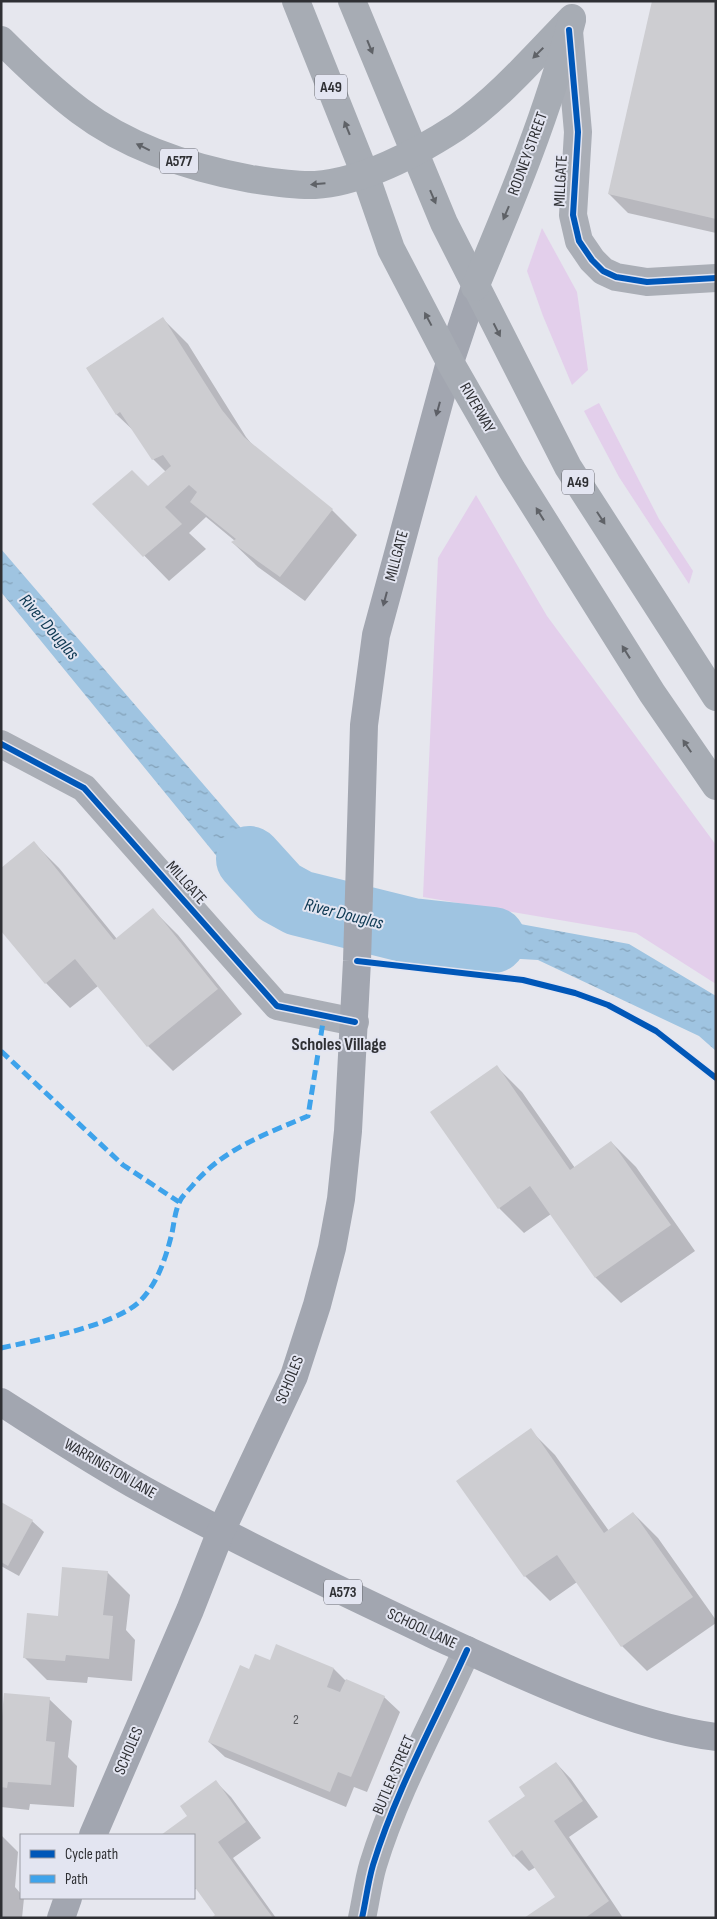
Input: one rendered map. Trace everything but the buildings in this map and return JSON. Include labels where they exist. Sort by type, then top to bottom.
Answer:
[{"type":"highway","name":"RIVERWAY","points":[[296,1],[365,174],[391,249],[450,362],[512,470],[641,677],[716,786]]},
{"type":"highway","name":"A49","points":[[352,1],[444,223],[568,467],[716,697]]},
{"type":"highway","name":"A577","points":[[1,40],[80,111],[116,133],[152,151],[219,173],[291,184],[315,185],[365,174],[414,152],[457,126],[473,114],[521,70],[573,16]]},
{"type":"highway","name":"RODNEY STREET","points":[[475,287],[523,174],[541,123],[573,16]]},
{"type":"main road","name":"MILLGATE","points":[[359,892],[364,725],[376,635],[450,362],[475,287]]},
{"type":"main road","name":"SCHOLES","points":[[93,1834],[190,1610],[221,1531],[294,1376],[320,1295],[332,1248],[341,1199],[348,1131],[355,1022],[359,892]]},
{"type":"main road","name":"WARRINGTON LANE","points":[[1,1402],[127,1480],[221,1531]]},
{"type":"main road","name":"SCHOOL LANE","points":[[221,1531],[297,1571],[467,1650],[568,1694],[669,1728],[716,1737]]},
{"type":"main road","points":[[61,1918],[68,1899]]},
{"type":"street","name":"MILLGATE","points":[[573,16],[578,132],[573,216],[579,241],[592,260],[603,271],[616,277],[647,282],[716,278]]},
{"type":"street","name":"MILLGATE","points":[[1,744],[84,788],[277,1006],[355,1022]]},
{"type":"street","name":"BUTLER STREET","points":[[362,1918],[373,1867],[389,1819],[427,1733],[467,1650]]},
{"type":"shaded area","points":[[542,228],[577,292],[588,370],[572,385],[543,316],[527,271]]},
{"type":"shaded area","points":[[599,403],[659,519],[693,571],[689,584],[619,477],[584,411]]},
{"type":"shaded area","points":[[476,495],[547,616],[716,845],[716,984],[636,933],[423,897],[438,558]]},
{"type":"water","points":[[1,549],[271,863],[322,883],[320,932],[285,927],[246,892],[1,592]]},
{"type":"water","points":[[401,902],[629,944],[716,996],[716,1051],[699,1036],[538,960],[401,952]]},
{"type":"waterway","name":"River Douglas","points":[[249,859],[279,892],[299,903],[412,931],[493,940]]},
{"type":"marked path","points":[[1,1348],[95,1325],[113,1318],[140,1301],[152,1286],[164,1260],[181,1198],[205,1172],[231,1152],[261,1136],[308,1116],[324,1016]]},
{"type":"marked path","points":[[1,1051],[123,1165],[179,1202]]},
{"type":"cycle path","points":[[569,30],[578,132],[573,215],[579,241],[592,260],[603,271],[616,277],[647,282],[716,278]]},
{"type":"cycle path","points":[[1,744],[84,788],[277,1006],[355,1022]]},
{"type":"cycle path","points":[[357,961],[523,980],[575,993],[608,1005],[656,1031],[716,1078]]},
{"type":"cycle path","points":[[362,1918],[373,1865],[382,1837],[417,1756],[467,1650]]},
{"type":"district","name":"Scholes Village","points":[[339,1044]]}]
